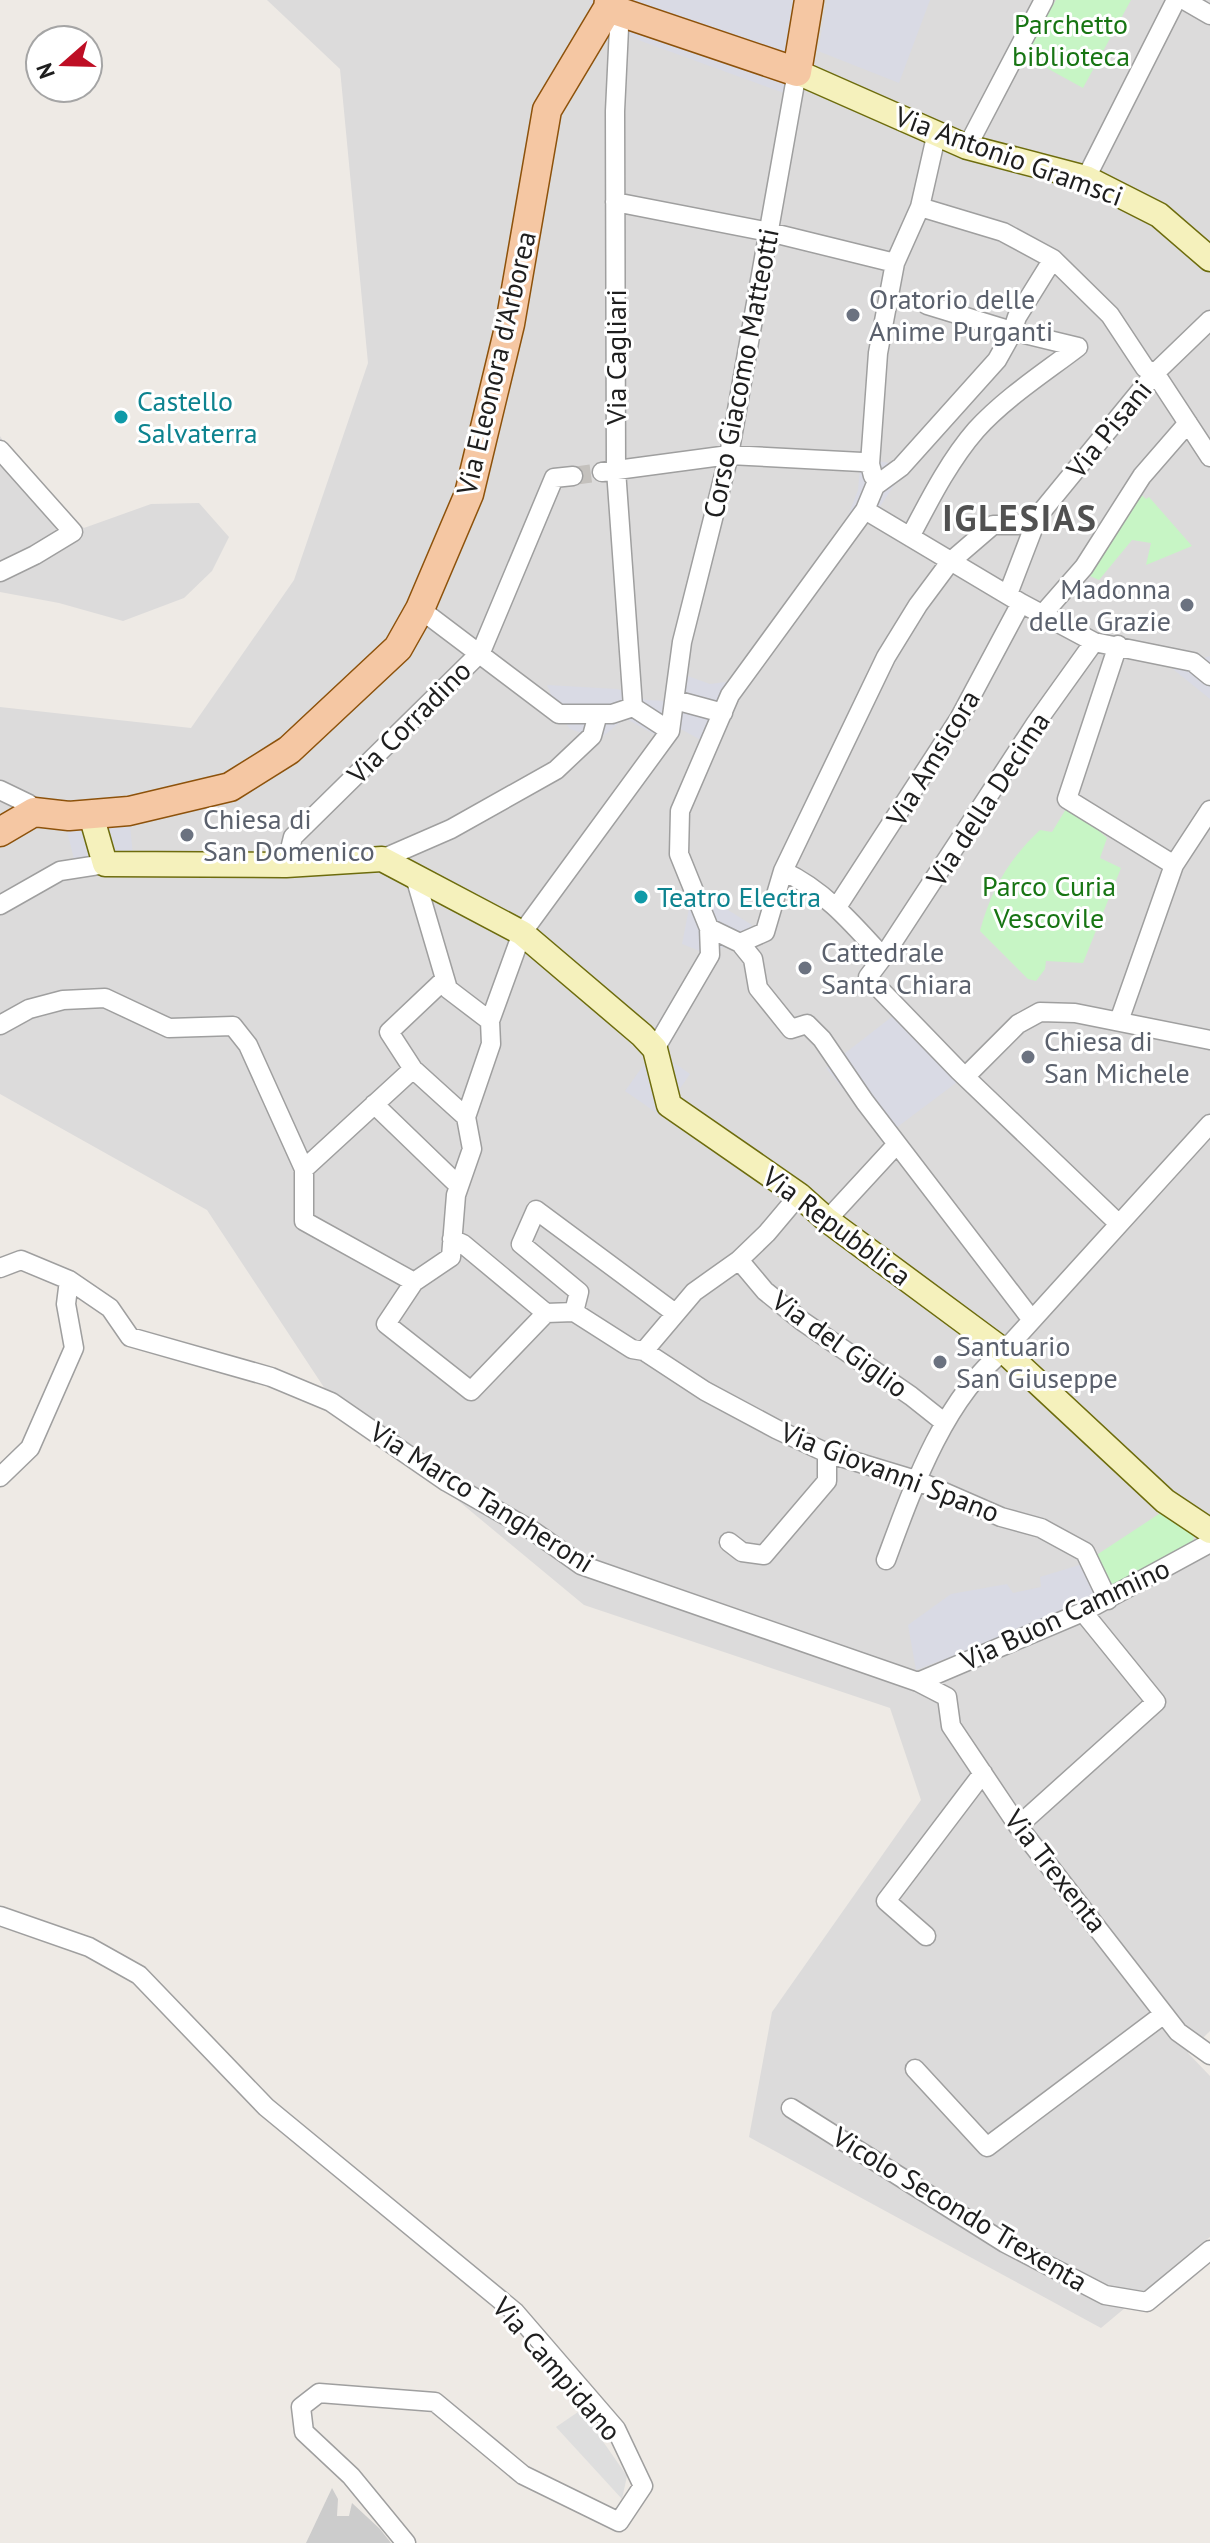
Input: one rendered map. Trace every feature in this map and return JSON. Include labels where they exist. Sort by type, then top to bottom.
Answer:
[{"type":"main road","points":[[613,7],[797,72],[809,0]]},
{"type":"main road","name":"Via Eleonora d'Arborea","points":[[34,812],[69,816],[129,811],[230,787],[289,750],[398,648],[420,609],[469,494],[510,324],[547,110],[613,7]]},
{"type":"main road","name":"Via Antonio Gramsci","points":[[797,72],[967,147],[1086,178],[1159,215],[1210,259]]},
{"type":"main road","points":[[0,832],[34,812]]},
{"type":"main road","points":[[91,815],[105,864],[286,865],[382,859],[522,933],[655,1049]]},
{"type":"main road","name":"Via Repubblica","points":[[655,1049],[669,1105],[799,1195],[827,1220],[1004,1351],[1165,1501],[1210,1531]]},
{"type":"street","points":[[967,147],[1044,0]]},
{"type":"street","points":[[1086,178],[1176,0]]},
{"type":"street","points":[[1184,0],[1210,15]]},
{"type":"street","name":"Via Cagliari","points":[[613,7],[619,28],[609,471],[633,707]]},
{"type":"street","name":"Corso Giacomo Matteotti","points":[[670,731],[682,642],[729,455],[797,72]]},
{"type":"street","points":[[655,1049],[710,955],[709,928],[679,854],[680,811],[730,695],[842,541],[869,512],[875,486],[868,462],[878,353],[895,263],[920,207],[937,132]]},
{"type":"street","points":[[615,202],[769,232],[895,263]]},
{"type":"street","points":[[920,207],[1003,232],[1053,259],[1110,315],[1145,368],[1155,373],[1210,457]]},
{"type":"street","points":[[875,486],[901,467],[997,360],[1017,317],[1053,259]]},
{"type":"street","points":[[910,537],[944,475],[974,432],[994,412],[1078,347],[927,305]]},
{"type":"street","name":"Via Pisani","points":[[1014,599],[1038,516],[1155,373],[1210,320]]},
{"type":"street","points":[[1042,615],[1084,567],[1142,476],[1188,423]]},
{"type":"street","points":[[0,450],[73,532],[0,572]]},
{"type":"street","points":[[609,471],[729,455],[868,462]]},
{"type":"street","name":"Via Corradino","points":[[286,865],[293,837],[481,652],[554,478],[573,476]]},
{"type":"street","points":[[869,512],[1014,599],[1094,642],[1193,662],[1210,676]]},
{"type":"street","points":[[740,943],[765,932],[783,871],[886,657],[918,605],[950,562],[993,525],[1018,525],[1038,516]]},
{"type":"street","name":"Via Amsicora","points":[[837,907],[959,719],[1014,599]]},
{"type":"street","points":[[420,609],[481,652],[559,714],[612,714],[633,707],[670,731],[522,933],[490,1021],[491,1044],[466,1117],[472,1149],[456,1195],[451,1257],[414,1282],[386,1324],[471,1391],[546,1313]]},
{"type":"street","name":"Via della Decima","points":[[883,957],[1036,723],[1094,642]]},
{"type":"street","points":[[1118,645],[1067,799],[1174,865]]},
{"type":"street","points":[[675,700],[723,713]]},
{"type":"street","points":[[382,859],[451,829],[556,770],[592,736],[598,714]]},
{"type":"street","points":[[0,790],[29,804],[34,812]]},
{"type":"street","points":[[1119,1021],[1174,865],[1210,810]]},
{"type":"street","points":[[0,905],[60,871],[105,864]]},
{"type":"street","points":[[783,871],[801,879],[837,907],[883,957],[868,977],[962,1073],[1119,1224]]},
{"type":"street","points":[[415,877],[448,989],[490,1021]]},
{"type":"street","points":[[709,928],[740,943],[753,959],[758,988],[791,1029],[807,1024],[822,1039],[892,1137],[1032,1320]]},
{"type":"street","points":[[445,979],[389,1032],[413,1069],[466,1117]]},
{"type":"street","points":[[0,1025],[29,1009],[63,1000],[105,998],[169,1028],[233,1026],[248,1045],[304,1169],[304,1221],[414,1282]]},
{"type":"street","points":[[962,1073],[1018,1024],[1040,1012],[1075,1013],[1210,1040]]},
{"type":"street","points":[[304,1169],[413,1069]]},
{"type":"street","points":[[374,1104],[459,1186]]},
{"type":"street","points":[[886,1560],[916,1480],[945,1423],[987,1364],[1004,1351],[1210,1124]]},
{"type":"street","points":[[827,1220],[892,1137]]},
{"type":"street","points":[[644,1351],[700,1287],[739,1260],[799,1195]]},
{"type":"street","points":[[452,1239],[463,1244],[546,1313],[574,1312],[579,1292],[521,1244],[536,1210],[675,1313]]},
{"type":"street","name":"Via Marco Tangheroni","points":[[0,1268],[21,1260],[69,1280],[110,1308],[130,1337],[271,1377],[331,1402],[447,1482],[533,1531],[581,1565],[918,1682]]},
{"type":"street","name":"Via del Giglio","points":[[739,1260],[765,1291],[802,1321],[945,1423]]},
{"type":"street","points":[[0,1477],[30,1448],[74,1348],[66,1304],[69,1280]]},
{"type":"street","name":"Via Giovanni Spano","points":[[574,1312],[632,1349],[644,1351],[705,1391],[827,1453],[916,1480],[1001,1517],[1041,1528],[1085,1552],[1108,1600]]},
{"type":"street","points":[[729,1542],[742,1552],[764,1555],[827,1481],[827,1453]]},
{"type":"street","name":"Via Buon Cammino","points":[[918,1682],[1083,1612],[1210,1543]]},
{"type":"street","points":[[1018,1826],[1156,1702],[1083,1612]]},
{"type":"street","name":"Via Trexenta","points":[[918,1682],[947,1697],[951,1726],[1018,1826],[1178,2032],[1210,2055]]},
{"type":"street","points":[[926,1936],[886,1901],[983,1773]]},
{"type":"street","name":"Via Campidano","points":[[0,1916],[89,1947],[139,1975],[266,2107],[515,2312],[616,2429],[643,2486],[619,2522],[523,2475],[435,2402],[319,2393],[301,2407],[304,2432],[351,2476],[406,2543]]},
{"type":"street","points":[[915,2069],[987,2147],[1164,2014]]},
{"type":"street","name":"Vicolo Secondo Trexenta","points":[[791,2108],[1005,2243],[1105,2295],[1147,2302],[1210,2250]]},
{"type":"shaded area","points":[[267,0],[1210,0],[1210,2031],[1188,2053],[1210,2076],[1210,2237],[1101,2328],[749,2137],[772,2012],[921,1800],[890,1708],[584,1605],[327,1392],[207,1210],[0,1094],[0,707],[191,728],[294,580],[368,363],[340,69]]},
{"type":"shaded area","points":[[590,0],[797,0],[784,93],[641,41],[589,15]]},
{"type":"shaded area","points":[[827,0],[930,0],[899,83],[818,51]]},
{"type":"shaded area","points":[[0,436],[15,461],[84,528],[151,504],[199,503],[229,537],[212,571],[184,598],[123,621],[59,603],[0,592]]},
{"type":"shaded area","points":[[879,461],[899,465],[903,472],[871,520],[845,544],[845,524],[858,490],[860,468]]},
{"type":"shaded area","points":[[1210,656],[1210,699],[1173,669]]},
{"type":"shaded area","points":[[671,670],[710,684],[741,680],[712,746],[677,727],[668,742],[625,718],[600,739],[570,729],[559,714],[547,685],[617,689],[646,700],[666,701]]},
{"type":"shaded area","points":[[129,815],[133,856],[75,863],[65,823]]},
{"type":"shaded area","points":[[693,888],[752,925],[740,943],[720,948],[710,955],[682,944]]},
{"type":"shaded area","points":[[907,1005],[964,1077],[896,1128],[878,1132],[826,1068]]},
{"type":"shaded area","points":[[655,1049],[690,1074],[661,1116],[625,1091]]},
{"type":"shaded area","points":[[1086,1563],[1107,1598],[916,1670],[908,1625],[951,1594],[1007,1584],[1013,1593],[1041,1587],[1040,1577]]},
{"type":"shaded area","points":[[581,2410],[627,2476],[622,2499],[556,2427]]},
{"type":"shaded area","points":[[332,2488],[338,2499],[337,2516],[349,2516],[352,2503],[391,2543],[306,2543]]},
{"type":"green space","name":"Parchetto biblioteca","points":[[1056,0],[1131,0],[1083,88],[1023,55]]},
{"type":"green space","points":[[1136,490],[1146,499],[1149,497],[1192,546],[1146,565],[1151,543],[1132,540],[1099,580],[1083,573]]},
{"type":"green space","name":"Parco Curia Vescovile","points":[[1069,804],[1107,838],[1100,858],[1121,868],[1083,963],[1046,961],[1045,969],[1036,981],[1028,979],[980,931],[990,902],[1010,864],[1040,830],[1052,832]]},
{"type":"green space","points":[[1168,1508],[1194,1529],[1193,1546],[1121,1588],[1107,1581],[1095,1556]]},
{"type":"tunnel","points":[[573,476],[602,472]]},
{"type":"place","name":"Oratorio delle Anime Purganti","points":[[853,315]]},
{"type":"place","name":"Castello Salvaterra","points":[[121,417]]},
{"type":"place","name":"Madonna delle Grazie","points":[[1187,605]]},
{"type":"place","name":"Chiesa di San Domenico","points":[[187,835]]},
{"type":"place","name":"Teatro Electra","points":[[641,897]]},
{"type":"place","name":"Cattedrale Santa Chiara","points":[[805,968]]},
{"type":"place","name":"Chiesa di San Michele","points":[[1028,1057]]},
{"type":"place","name":"Santuario San Giuseppe","points":[[940,1362]]},
{"type":"district","name":"IGLESIAS","points":[[1020,518]]}]
